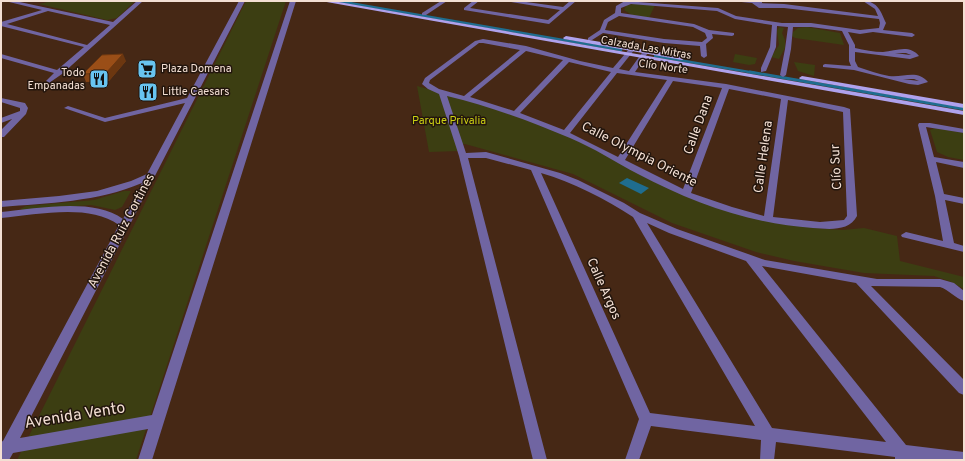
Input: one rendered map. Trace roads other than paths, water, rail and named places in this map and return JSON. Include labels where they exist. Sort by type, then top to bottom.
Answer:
[{"type":"main road","name":"Calzada Las Mitras","points":[[324,1],[642,58],[964,113]]},
{"type":"main road","name":"Calzada Las Mitras","points":[[350,1],[964,106]]},
{"type":"street","points":[[8,1],[114,24]]},
{"type":"street","points":[[18,3],[40,1]]},
{"type":"street","points":[[49,81],[90,47],[140,1]]},
{"type":"street","points":[[145,460],[293,1]]},
{"type":"street","points":[[424,14],[444,1]]},
{"type":"street","points":[[476,1],[466,8],[545,22],[552,20],[573,1]]},
{"type":"street","points":[[508,1],[526,2],[564,9]]},
{"type":"street","points":[[734,1],[754,3],[759,6],[784,6],[881,18]]},
{"type":"street","points":[[866,1],[878,8],[883,28],[875,31]]},
{"type":"street","name":"Avenida Ruiz Cortines","points":[[1,460],[5,447],[152,175],[240,2]]},
{"type":"street","points":[[618,14],[618,7],[629,2],[718,10],[735,17],[782,25],[811,25],[844,30],[875,31],[912,35]]},
{"type":"street","points":[[718,10],[720,4]]},
{"type":"street","points":[[1,24],[49,10]]},
{"type":"street","points":[[590,39],[602,31],[606,21],[618,14],[694,26],[708,32],[732,34]]},
{"type":"street","points":[[1,24],[90,47]]},
{"type":"street","points":[[763,72],[765,63],[774,43],[772,33],[775,24]]},
{"type":"street","points":[[783,75],[784,61],[789,45],[788,33],[791,26]]},
{"type":"street","points":[[844,30],[852,45],[852,61],[855,68]]},
{"type":"street","points":[[602,31],[664,41],[703,44],[710,38],[708,32]]},
{"type":"street","name":"Clío Norte","points":[[425,84],[427,79],[480,41],[526,48],[616,70],[726,86],[844,109]]},
{"type":"street","points":[[703,44],[704,56]]},
{"type":"street","points":[[465,98],[526,48]]},
{"type":"street","points":[[566,133],[632,49]]},
{"type":"street","points":[[852,50],[887,53]]},
{"type":"street","points":[[631,72],[646,51]]},
{"type":"street","points":[[1,56],[60,73]]},
{"type":"street","points":[[515,114],[568,59]]},
{"type":"street","points":[[825,66],[855,68],[892,78]]},
{"type":"street","points":[[620,161],[670,79]]},
{"type":"street","name":"Calle Olympia Oriente","points":[[425,84],[442,91],[515,114],[566,133],[686,194],[735,211],[768,220],[818,225],[847,223]]},
{"type":"street","name":"Calle Dana","points":[[686,194],[726,86]]},
{"type":"street","points":[[442,91],[463,156],[540,460]]},
{"type":"street","name":"Calle Helena","points":[[768,220],[785,97]]},
{"type":"street","points":[[1,100],[22,105],[24,108],[23,112],[1,135]]},
{"type":"street","points":[[68,108],[105,120],[189,100]]},
{"type":"street","name":"Clío Sur","points":[[844,109],[847,111],[852,216],[851,220],[847,223]]},
{"type":"street","points":[[1,121],[23,112]]},
{"type":"street","points":[[949,245],[940,196],[922,125],[964,131]]},
{"type":"street","points":[[463,156],[486,155],[575,182],[621,205],[637,215],[673,231],[763,263],[877,283],[940,283],[950,286],[964,297]]},
{"type":"street","points":[[931,160],[964,165]]},
{"type":"street","name":"Calle Argos","points":[[535,170],[646,419]]},
{"type":"street","points":[[1,204],[90,196],[122,188],[152,175]]},
{"type":"street","points":[[940,196],[964,201]]},
{"type":"street","points":[[3,215],[15,202]]},
{"type":"street","points":[[3,215],[85,209],[119,218],[125,225]]},
{"type":"street","points":[[637,215],[769,436],[767,460]]},
{"type":"street","points":[[906,235],[964,249]]},
{"type":"street","points":[[750,259],[902,456]]},
{"type":"street","points":[[860,281],[964,389]]},
{"type":"street","points":[[632,460],[646,419],[902,456],[964,459]]},
{"type":"street","name":"Avenida Vento","points":[[5,447],[156,422]]},
{"type":"water","points":[[627,178],[649,188],[641,194],[619,183]]},
{"type":"waterway","points":[[338,1],[621,50]]},
{"type":"waterway","points":[[655,56],[755,73]]},
{"type":"waterway","points":[[750,72],[964,109]]},
{"type":"place","name":"Plaza Domena","points":[[147,69]]},
{"type":"place","name":"Todo Empanadas","points":[[99,79]]},
{"type":"place","name":"Little Caesars","points":[[148,92]]},
{"type":"park label","name":"Parque Privalia","points":[[449,121]]}]
